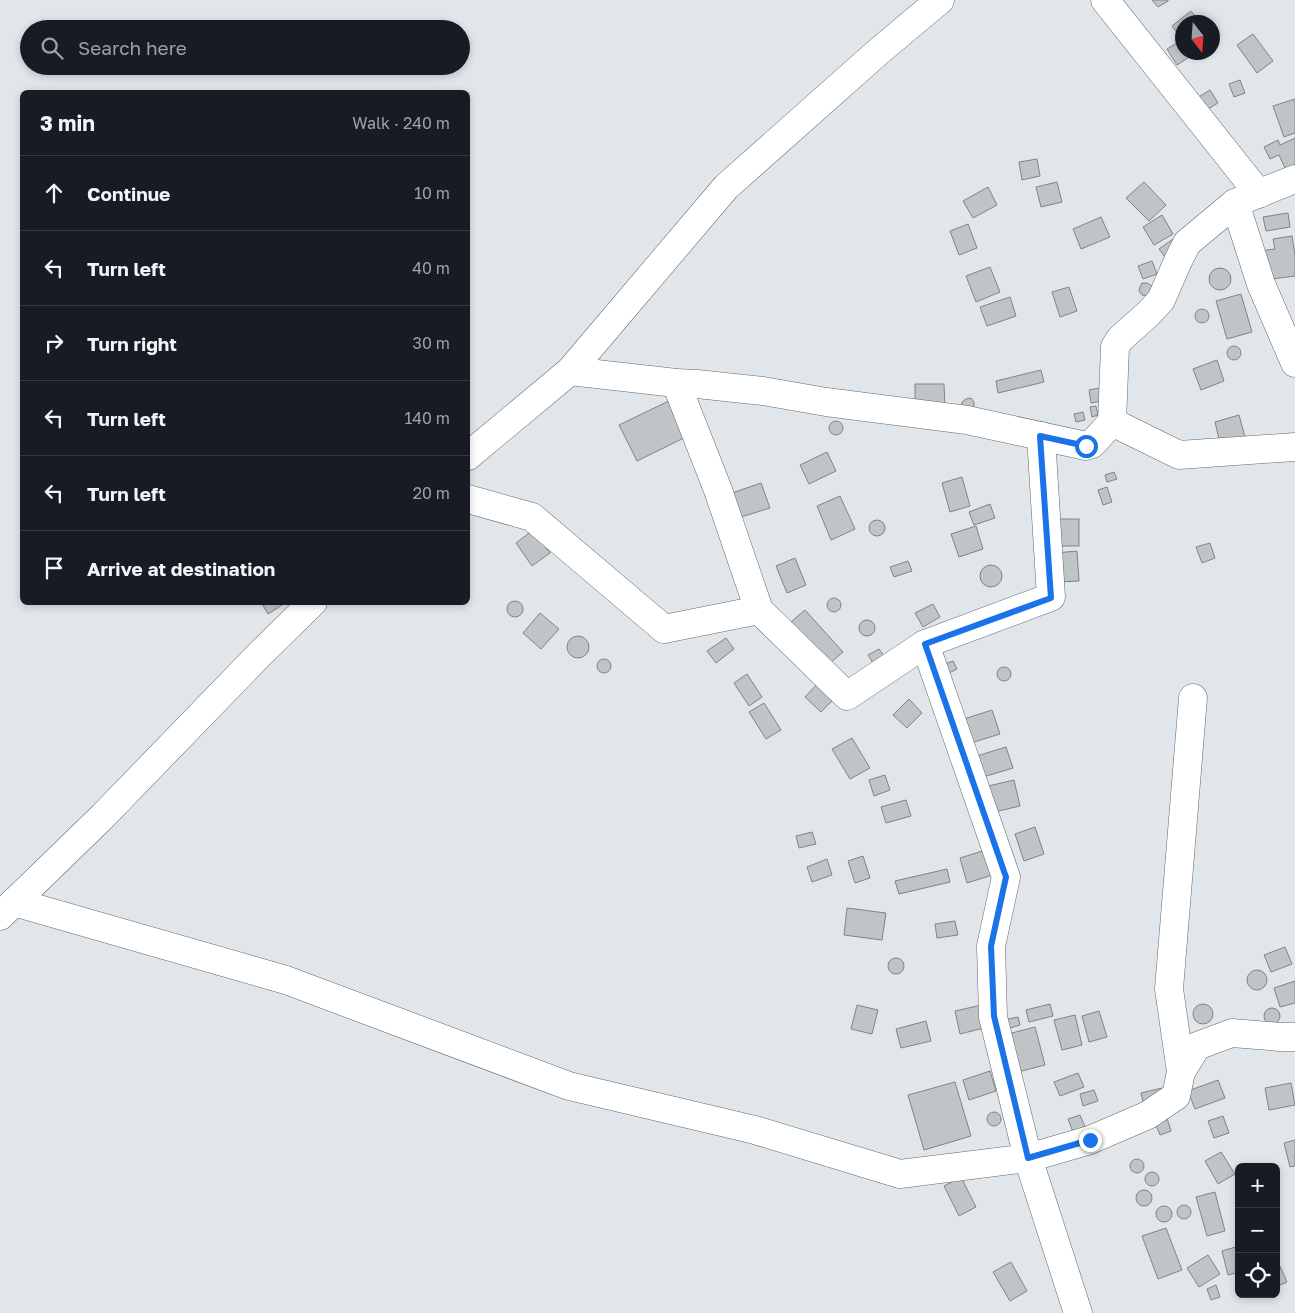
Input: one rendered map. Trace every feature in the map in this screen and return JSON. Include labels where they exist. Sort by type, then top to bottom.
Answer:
[{"type":"street","points":[[470,454],[570,371],[726,187],[878,52],[940,0]]},
{"type":"street","points":[[1105,0],[1247,199],[1261,284],[1295,363]]},
{"type":"street","points":[[570,371],[762,391],[855,406],[967,420],[1086,446],[1092,444],[1112,422],[1115,347],[1120,339],[1148,314],[1160,300],[1187,243],[1247,199],[1295,179]]},
{"type":"street","points":[[676,383],[718,490],[759,610],[847,696],[925,644],[1051,598],[1040,436]]},
{"type":"street","points":[[1112,422],[1178,456],[1295,447]]},
{"type":"street","points":[[470,499],[532,518],[664,630],[759,610]]},
{"type":"street","points":[[7,909],[103,816],[310,605]]},
{"type":"street","points":[[925,644],[1006,877],[991,946],[994,1016],[1028,1158],[1078,1313]]},
{"type":"street","points":[[7,909],[286,980],[569,1086],[755,1130],[900,1174],[1028,1158],[1090,1140],[1148,1115],[1176,1096],[1180,1072],[1169,989],[1193,698]]},
{"type":"street","points":[[1180,1072],[1197,1046],[1232,1033],[1295,1037]]},
{"type":"building","points":[[1152,0],[1168,0],[1168,1],[1158,7]]},
{"type":"building","points":[[1191,11],[1194,15],[1186,15]]},
{"type":"building","points":[[1253,34],[1273,61],[1257,73],[1237,45]]},
{"type":"building","points":[[1175,44],[1175,60],[1185,60],[1177,65],[1167,49]]},
{"type":"building","points":[[1240,80],[1245,93],[1234,97],[1229,84]]},
{"type":"building","points":[[1210,90],[1218,103],[1205,111],[1197,98]]},
{"type":"building","points":[[1295,99],[1295,133],[1284,137],[1273,106]]},
{"type":"building","points":[[1295,138],[1295,165],[1286,170],[1279,155],[1270,159],[1264,147],[1278,140],[1280,145]]},
{"type":"building","points":[[1037,159],[1040,176],[1022,180],[1019,162]]},
{"type":"building","points":[[1057,182],[1062,202],[1041,207],[1036,187]]},
{"type":"building","points":[[1144,182],[1166,205],[1149,221],[1126,198]]},
{"type":"building","points":[[988,187],[997,205],[973,218],[963,201]]},
{"type":"building","points":[[1288,213],[1290,227],[1266,231],[1263,217]]},
{"type":"building","points":[[1162,215],[1173,234],[1154,245],[1143,227]]},
{"type":"building","points":[[1101,217],[1110,237],[1081,249],[1073,229]]},
{"type":"building","points":[[968,224],[977,248],[959,255],[950,231]]},
{"type":"building","points":[[1180,234],[1165,257],[1159,249]]},
{"type":"building","points":[[1292,236],[1295,255],[1295,276],[1263,280],[1259,251],[1275,249],[1273,239]]},
{"type":"building","points":[[1152,261],[1157,274],[1143,279],[1138,266]]},
{"type":"building","points":[[990,267],[1000,292],[976,302],[966,276]]},
{"type":"building","points":[[1220,268],[1228,271],[1231,279],[1228,287],[1220,290],[1212,287],[1209,279],[1212,271]]},
{"type":"building","points":[[1142,283],[1152,286],[1148,296],[1142,295],[1139,291]]},
{"type":"building","points":[[1069,287],[1077,311],[1060,317],[1052,292]]},
{"type":"building","points":[[1241,294],[1252,332],[1227,339],[1216,301]]},
{"type":"building","points":[[1010,297],[1016,316],[987,326],[980,307]]},
{"type":"building","points":[[1199,309],[1205,309],[1209,316],[1205,323],[1199,323],[1195,319],[1195,313]]},
{"type":"building","points":[[1234,346],[1239,348],[1241,353],[1239,358],[1234,360],[1229,358],[1227,353],[1229,348]]},
{"type":"building","points":[[1217,360],[1224,381],[1201,390],[1193,369]]},
{"type":"building","points":[[1041,370],[1044,382],[998,393],[996,381]]},
{"type":"building","points":[[915,384],[944,384],[945,407],[915,407]]},
{"type":"building","points":[[1104,387],[1107,400],[1091,403],[1089,390]]},
{"type":"building","points":[[675,398],[692,434],[637,461],[619,425]]},
{"type":"building","points":[[971,398],[974,402],[974,407],[971,410],[962,407],[962,402]]},
{"type":"building","points":[[1096,406],[1098,415],[1092,417],[1090,407]]},
{"type":"building","points":[[1083,412],[1085,420],[1076,422],[1074,414]]},
{"type":"building","points":[[1239,415],[1245,437],[1220,443],[1215,422]]},
{"type":"building","points":[[836,421],[841,423],[843,428],[841,433],[836,435],[831,433],[829,428],[831,423]]},
{"type":"building","points":[[827,452],[836,471],[809,484],[800,465]]},
{"type":"building","points":[[1114,472],[1117,479],[1107,482],[1105,475]]},
{"type":"building","points":[[962,477],[970,506],[950,512],[942,483]]},
{"type":"building","points":[[761,483],[770,508],[741,517],[732,493]]},
{"type":"building","points":[[1107,487],[1112,502],[1103,505],[1098,490]]},
{"type":"building","points":[[840,496],[855,529],[831,540],[817,506]]},
{"type":"building","points":[[990,504],[995,518],[974,525],[969,512]]},
{"type":"building","points":[[1057,519],[1079,519],[1079,546],[1057,546]]},
{"type":"building","points":[[874,520],[880,520],[885,525],[883,534],[874,536],[869,531],[869,525]]},
{"type":"building","points":[[976,526],[983,549],[959,557],[951,534]]},
{"type":"building","points":[[533,530],[550,553],[532,566],[516,543]]},
{"type":"building","points":[[1210,543],[1215,558],[1202,563],[1196,547]]},
{"type":"building","points":[[1077,551],[1079,581],[1058,582],[1056,553]]},
{"type":"building","points":[[795,558],[806,585],[787,593],[776,566]]},
{"type":"building","points":[[908,561],[912,571],[894,577],[890,567]]},
{"type":"building","points":[[991,565],[999,568],[1002,576],[999,584],[991,587],[983,584],[980,576],[983,568]]},
{"type":"building","points":[[834,598],[839,600],[841,605],[839,610],[834,612],[829,610],[827,605],[829,600]]},
{"type":"building","points":[[512,601],[518,601],[523,606],[521,615],[512,617],[507,612],[507,606]]},
{"type":"building","points":[[933,604],[940,617],[923,627],[915,613]]},
{"type":"building","points":[[263,605],[282,605],[268,614]]},
{"type":"building","points":[[805,610],[843,652],[823,669],[785,627]]},
{"type":"building","points":[[540,613],[559,629],[541,649],[523,633]]},
{"type":"building","points":[[867,620],[875,628],[867,636],[859,628]]},
{"type":"building","points":[[578,636],[586,639],[589,647],[586,655],[578,658],[570,655],[567,647],[570,639]]},
{"type":"building","points":[[726,638],[734,649],[716,663],[707,651]]},
{"type":"building","points":[[879,649],[886,659],[875,666],[868,655]]},
{"type":"building","points":[[604,659],[609,661],[611,666],[609,671],[604,673],[599,671],[597,666],[599,661]]},
{"type":"building","points":[[953,661],[957,669],[949,673],[945,664]]},
{"type":"building","points":[[1001,667],[1007,667],[1011,674],[1007,681],[1001,681],[997,677],[997,671]]},
{"type":"building","points":[[747,674],[762,697],[749,706],[734,683]]},
{"type":"building","points":[[820,681],[837,696],[821,712],[805,697]]},
{"type":"building","points":[[909,699],[922,713],[907,728],[893,715]]},
{"type":"building","points":[[764,703],[781,730],[766,739],[749,712]]},
{"type":"building","points":[[992,710],[1000,734],[971,743],[964,719]]},
{"type":"building","points":[[852,738],[870,768],[850,779],[832,749]]},
{"type":"building","points":[[1006,747],[1013,768],[983,777],[977,756]]},
{"type":"building","points":[[885,775],[890,790],[874,796],[869,780]]},
{"type":"building","points":[[1014,780],[1020,806],[990,813],[984,787]]},
{"type":"building","points":[[906,800],[911,816],[886,823],[881,807]]},
{"type":"building","points":[[1035,827],[1044,854],[1024,861],[1015,834]]},
{"type":"building","points":[[812,832],[816,844],[799,848],[796,836]]},
{"type":"building","points":[[992,848],[999,873],[967,883],[960,858]]},
{"type":"building","points":[[863,856],[870,878],[855,883],[848,861]]},
{"type":"building","points":[[827,859],[832,875],[812,882],[807,867]]},
{"type":"building","points":[[947,869],[950,882],[899,894],[895,881]]},
{"type":"building","points":[[847,908],[886,913],[882,940],[844,935]]},
{"type":"building","points":[[955,921],[958,935],[937,938],[935,924]]},
{"type":"building","points":[[1285,947],[1292,964],[1271,972],[1264,955]]},
{"type":"building","points":[[896,958],[902,960],[904,966],[902,972],[896,974],[890,972],[888,966],[890,960]]},
{"type":"building","points":[[1257,970],[1264,973],[1267,980],[1264,987],[1257,990],[1250,987],[1247,980],[1250,973]]},
{"type":"building","points":[[1295,981],[1295,1003],[1280,1007],[1274,988]]},
{"type":"building","points":[[986,1004],[992,1026],[960,1034],[955,1011]]},
{"type":"building","points":[[1050,1004],[1053,1016],[1029,1022],[1026,1010]]},
{"type":"building","points":[[1203,1004],[1210,1007],[1213,1014],[1210,1021],[1203,1024],[1196,1021],[1193,1014],[1196,1007]]},
{"type":"building","points":[[857,1005],[878,1010],[872,1034],[851,1029]]},
{"type":"building","points":[[1269,1008],[1275,1008],[1280,1013],[1278,1022],[1269,1024],[1264,1019],[1264,1013]]},
{"type":"building","points":[[1099,1011],[1107,1037],[1089,1042],[1082,1016]]},
{"type":"building","points":[[1075,1015],[1082,1045],[1062,1050],[1054,1020]]},
{"type":"building","points":[[1018,1017],[1020,1025],[1007,1029],[1004,1020]]},
{"type":"building","points":[[926,1021],[931,1041],[901,1048],[896,1029]]},
{"type":"building","points":[[1035,1027],[1045,1065],[1018,1072],[1008,1034]]},
{"type":"building","points":[[990,1071],[996,1091],[969,1100],[963,1080]]},
{"type":"building","points":[[1078,1073],[1084,1087],[1060,1096],[1054,1082]]},
{"type":"building","points":[[1218,1080],[1225,1098],[1195,1109],[1188,1091]]},
{"type":"building","points":[[955,1082],[971,1136],[924,1150],[908,1095]]},
{"type":"building","points":[[1291,1083],[1295,1105],[1269,1110],[1265,1088]]},
{"type":"building","points":[[1162,1088],[1165,1100],[1144,1105],[1141,1093]]},
{"type":"building","points":[[1094,1090],[1098,1101],[1083,1106],[1080,1094]]},
{"type":"building","points":[[994,1112],[999,1114],[1001,1119],[999,1124],[994,1126],[989,1124],[987,1119],[989,1114]]},
{"type":"building","points":[[1080,1115],[1085,1127],[1073,1132],[1068,1119]]},
{"type":"building","points":[[1166,1115],[1171,1131],[1160,1135],[1154,1120]]},
{"type":"building","points":[[1223,1116],[1229,1133],[1214,1138],[1208,1121]]},
{"type":"building","points":[[1295,1140],[1295,1166],[1290,1167],[1284,1143]]},
{"type":"building","points":[[1221,1152],[1235,1174],[1218,1184],[1205,1161]]},
{"type":"building","points":[[1134,1159],[1140,1159],[1144,1166],[1140,1173],[1134,1173],[1130,1169],[1130,1163]]},
{"type":"building","points":[[1152,1172],[1157,1174],[1159,1179],[1157,1184],[1152,1186],[1147,1184],[1145,1179],[1147,1174]]},
{"type":"building","points":[[961,1177],[976,1207],[959,1216],[944,1186]]},
{"type":"building","points":[[1144,1190],[1150,1192],[1152,1198],[1150,1204],[1144,1206],[1138,1204],[1136,1198],[1138,1192]]},
{"type":"building","points":[[1215,1192],[1225,1231],[1207,1236],[1196,1197]]},
{"type":"building","points":[[1184,1205],[1189,1207],[1191,1212],[1189,1217],[1184,1219],[1179,1217],[1177,1212],[1179,1207]]},
{"type":"building","points":[[1164,1206],[1170,1208],[1172,1214],[1170,1220],[1164,1222],[1158,1220],[1156,1214],[1158,1208]]},
{"type":"building","points":[[1166,1228],[1182,1270],[1158,1279],[1142,1236]]},
{"type":"building","points":[[1235,1247],[1235,1273],[1228,1275],[1222,1251]]},
{"type":"building","points":[[1208,1255],[1220,1274],[1199,1287],[1187,1268]]},
{"type":"building","points":[[1011,1262],[1027,1291],[1010,1301],[993,1272]]},
{"type":"building","points":[[1280,1266],[1287,1282],[1280,1285]]},
{"type":"building","points":[[1216,1285],[1220,1297],[1211,1300],[1207,1289]]},
{"type":"route","points":[[1086,446],[1040,436],[1051,598],[925,644],[1006,877],[991,946],[994,1016],[1028,1158],[1090,1140]]}]
